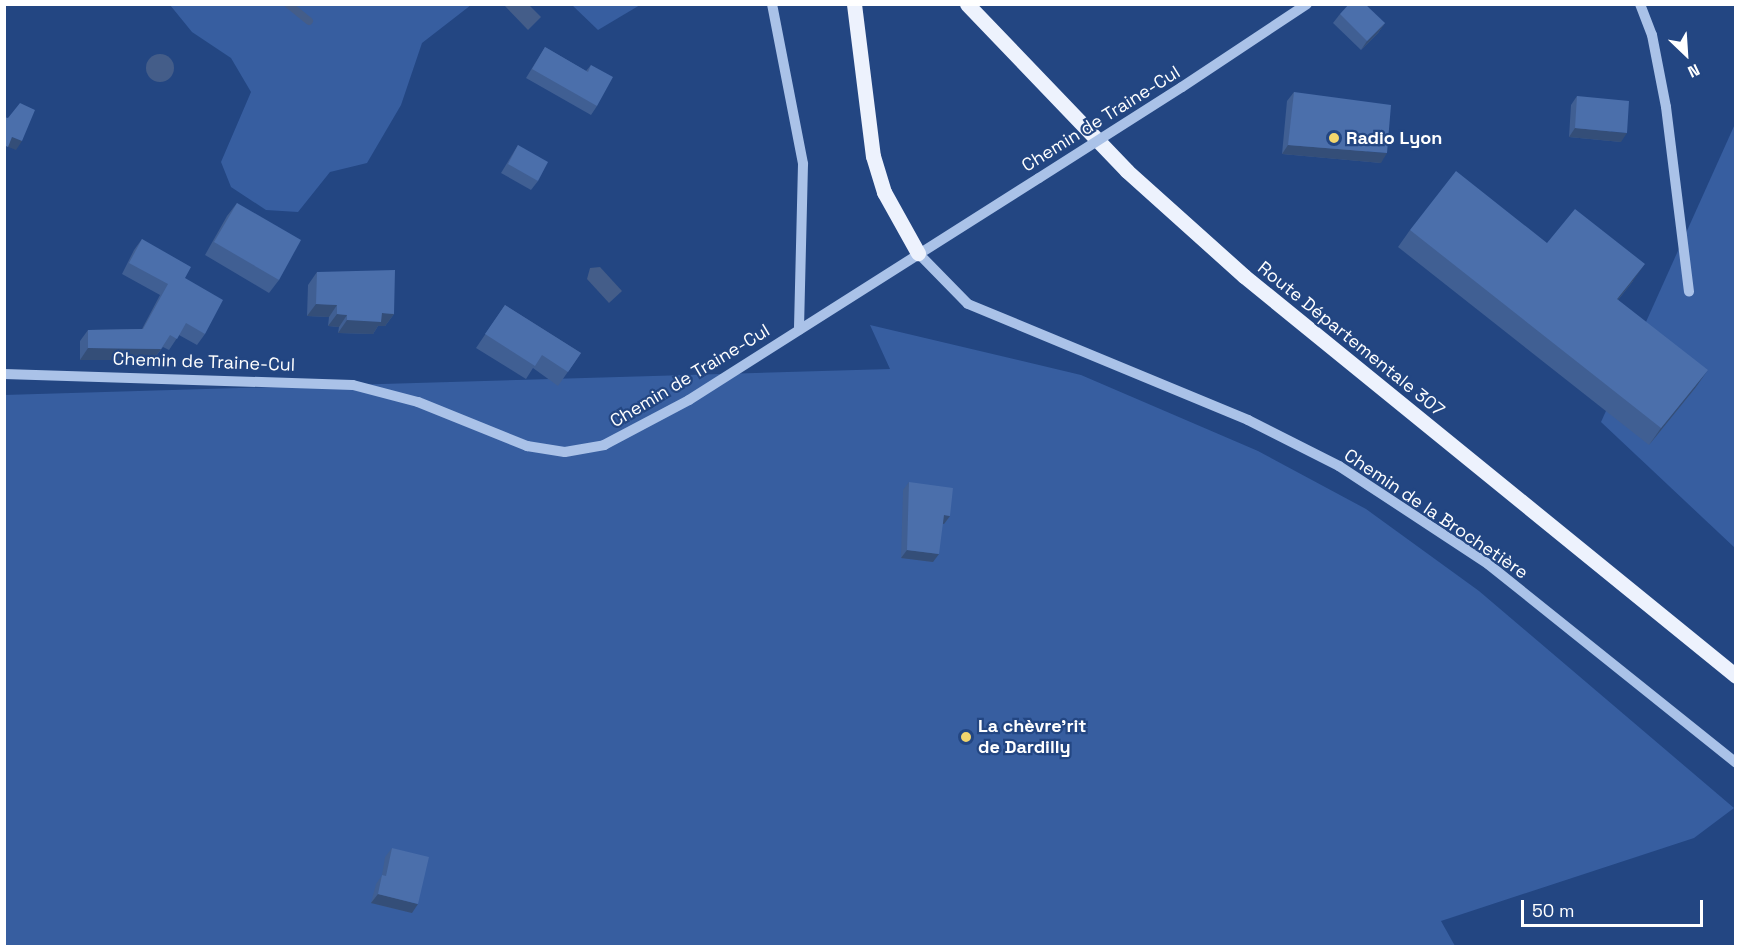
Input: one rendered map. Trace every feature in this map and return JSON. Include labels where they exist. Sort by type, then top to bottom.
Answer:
[{"type":"main road","points":[[854,4],[873,156],[884,192],[918,253]]},
{"type":"main road","name":"Route Départementale 307","points":[[967,4],[1126,171],[1226,261],[1736,676]]},
{"type":"street","points":[[772,4],[803,164],[799,330]]},
{"type":"street","name":"Chemin de Traine-Cul","points":[[4,374],[353,385],[418,402],[528,446],[565,452],[604,445],[636,430],[799,330],[1182,87],[1307,4]]},
{"type":"street","points":[[1640,4],[1653,35],[1666,107],[1689,292]]},
{"type":"street","name":"Chemin de la Brochetière","points":[[918,253],[968,304],[1181,394],[1339,465],[1488,564],[1736,764]]},
{"type":"shaded area","points":[[170,5],[471,5],[422,43],[401,105],[367,163],[330,172],[298,212],[266,210],[231,187],[221,162],[251,92],[231,58],[192,32]]},
{"type":"shaded area","points":[[504,5],[529,5],[541,17],[528,30]]},
{"type":"shaded area","points":[[572,5],[640,5],[598,30]]},
{"type":"shaded area","points":[[160,54],[170,58],[174,68],[170,78],[160,82],[150,78],[146,68],[150,58]]},
{"type":"shaded area","points":[[1735,124],[1735,548],[1601,422]]},
{"type":"shaded area","points":[[600,267],[622,291],[609,303],[587,279],[590,268]]},
{"type":"shaded area","points":[[870,325],[1081,375],[1258,451],[1366,509],[1479,591],[1734,808],[1694,838],[1441,921],[1455,946],[5,946],[4,395],[890,369]]},
{"type":"building","points":[[1349,4],[1365,4],[1385,23],[1367,41],[1340,14]]},
{"type":"building","points":[[545,47],[588,72],[591,65],[613,77],[597,106],[532,69]]},
{"type":"building","name":"Radio Lyon","points":[[1294,92],[1391,105],[1387,153],[1288,145]]},
{"type":"building","points":[[1577,96],[1629,101],[1627,133],[1575,128]]},
{"type":"building","points":[[20,103],[35,110],[22,141],[12,137],[8,147],[4,145],[4,117],[8,118]]},
{"type":"building","points":[[518,145],[548,162],[538,181],[508,164]]},
{"type":"building","points":[[1456,171],[1547,243],[1575,209],[1645,264],[1617,299],[1708,370],[1661,428],[1410,230]]},
{"type":"building","points":[[237,203],[301,240],[279,280],[214,242]]},
{"type":"building","points":[[142,239],[191,267],[185,278],[223,300],[205,334],[186,323],[177,339],[170,335],[161,349],[88,348],[88,330],[143,329],[168,284],[129,263]]},
{"type":"building","points":[[395,270],[394,314],[382,313],[381,322],[347,320],[347,315],[337,314],[337,305],[316,304],[317,272]]},
{"type":"building","points":[[505,305],[581,353],[568,372],[542,355],[535,366],[485,334]]},
{"type":"building","points":[[909,482],[953,488],[950,516],[944,515],[939,554],[907,550]]},
{"type":"building","points":[[392,848],[429,857],[418,904],[378,894],[382,875],[386,876]]},
{"type":"waterway","points":[[288,4],[309,21]]},
{"type":"place","name":"Radio Lyon","points":[[1334,138]]},
{"type":"place","name":"La chèvre'rit de Dardilly","points":[[966,737]]}]
